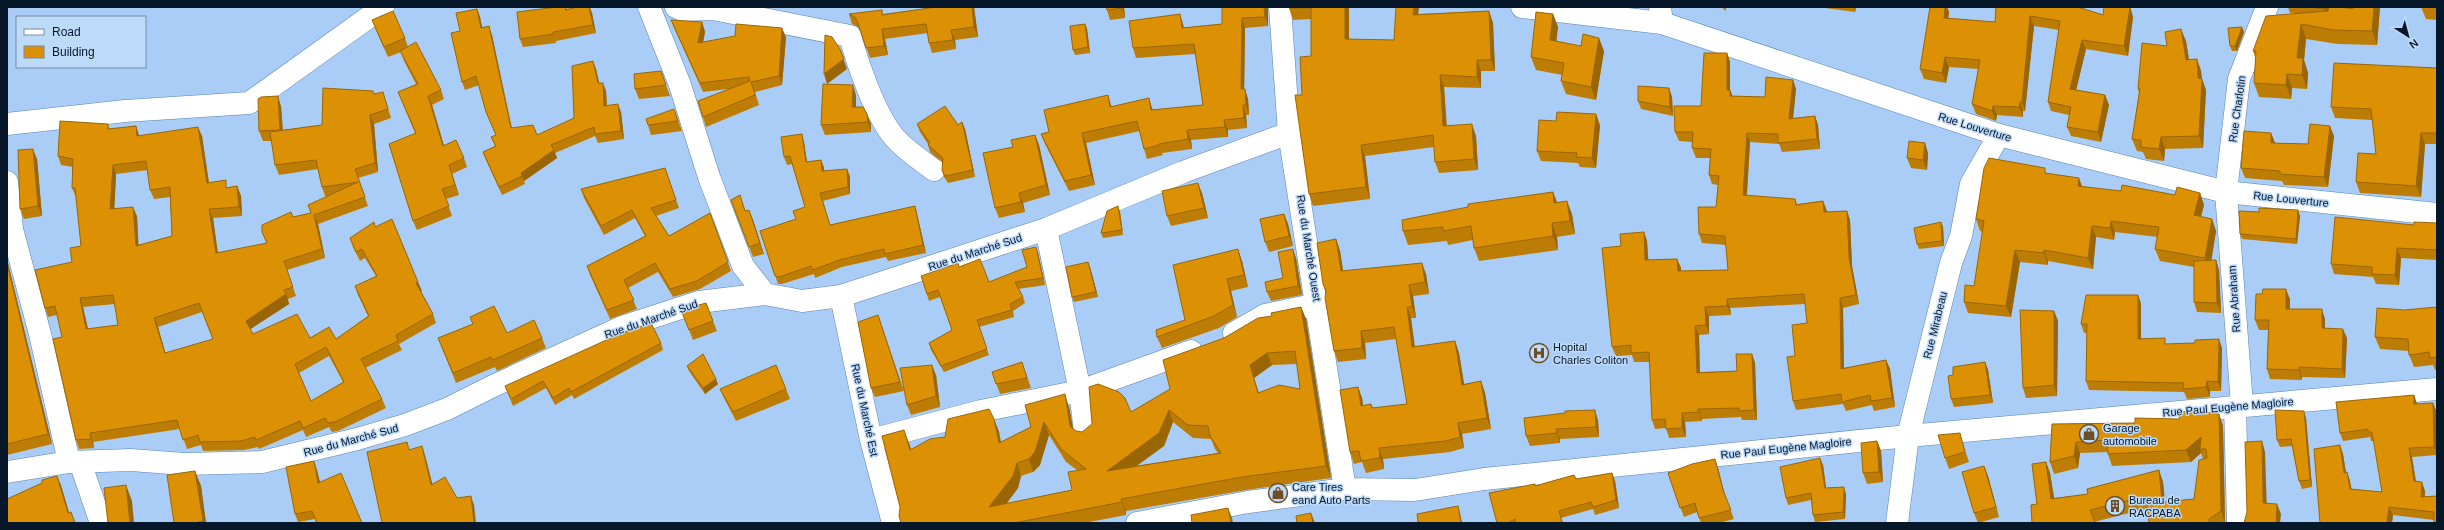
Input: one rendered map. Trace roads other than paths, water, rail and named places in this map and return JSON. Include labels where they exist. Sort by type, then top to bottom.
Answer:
[{"type":"street","points":[[7,124],[125,111],[249,104],[383,7]]},
{"type":"street","points":[[649,7],[680,85],[709,177],[743,266],[765,294]]},
{"type":"street","points":[[676,7],[682,10],[713,9],[850,36],[858,64],[886,125],[895,138],[934,170]]},
{"type":"street","name":"Rue du Marché Ouest","points":[[1280,7],[1289,133],[1318,304],[1345,489]]},
{"type":"street","name":"Rue Louverture","points":[[1522,7],[1661,15],[1999,135],[2226,192],[2437,214]]},
{"type":"street","name":"Rue Charlotin","points":[[2226,192],[2239,79],[2267,7]]},
{"type":"street","name":"Rue du Marché Sud","points":[[7,472],[74,462],[132,460],[184,464],[262,462],[304,452],[405,425],[447,410],[493,386],[622,327],[699,302],[765,294],[802,301],[841,296],[1046,229],[1183,172],[1289,133]]},
{"type":"street","name":"Rue Mirabeau","points":[[1897,523],[1908,436],[1951,263],[1961,236],[1972,184],[1999,135]]},
{"type":"street","points":[[7,182],[12,228],[74,462],[101,523]]},
{"type":"street","name":"Rue Abraham","points":[[2226,192],[2238,406],[2238,523]]},
{"type":"street","points":[[1046,229],[1080,391],[1085,432]]},
{"type":"street","name":"Rue du Marché Est","points":[[841,296],[871,440],[893,523]]},
{"type":"street","points":[[871,440],[981,411],[1080,391],[1214,343],[1265,315],[1318,304]]},
{"type":"street","name":"Rue Paul Eugène Magloire","points":[[1137,523],[1241,503],[1345,489],[1416,490],[1484,479],[1908,436],[2238,406],[2437,390]]},
{"type":"place","name":"Hopital Charles Coliton","points":[[1539,353]]},
{"type":"place","name":"Garage automobile","points":[[2089,434]]},
{"type":"place","name":"Care Tires eand Auto Parts","points":[[1278,493]]},
{"type":"place","name":"Bureau de RACPABA","points":[[2115,506]]}]
